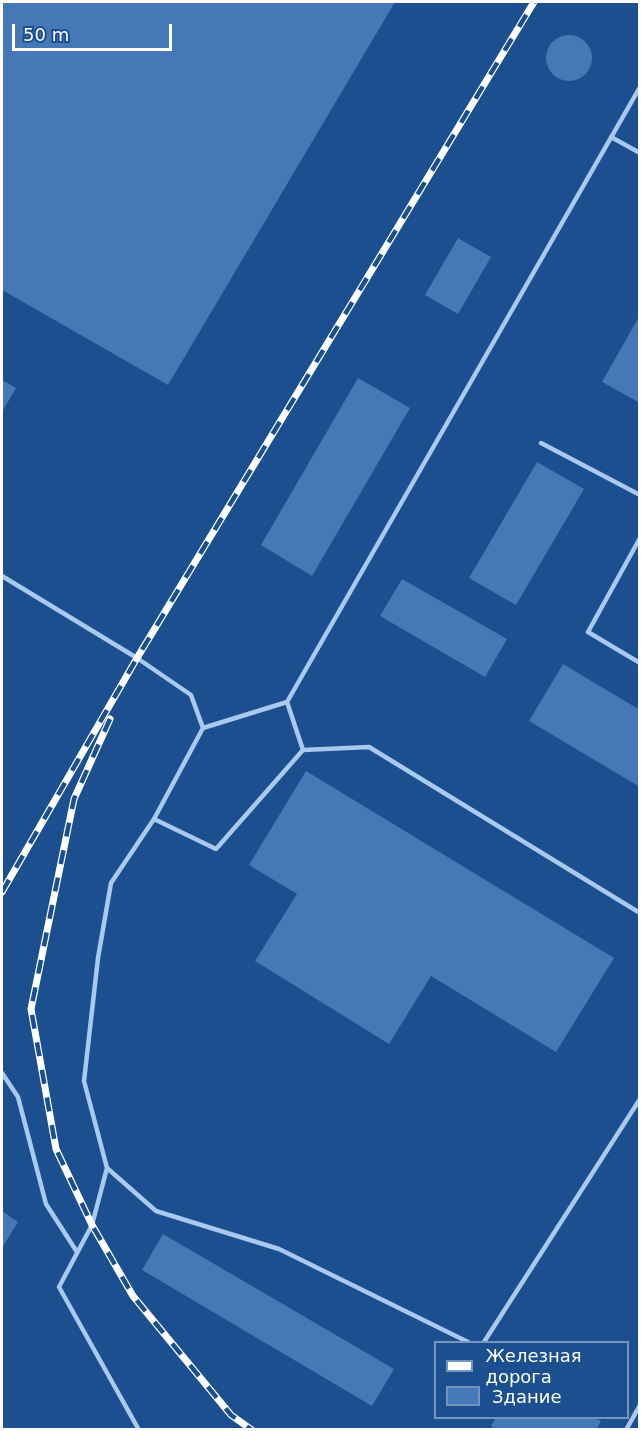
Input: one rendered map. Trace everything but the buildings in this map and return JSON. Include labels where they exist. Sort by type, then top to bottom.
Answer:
[{"type":"lane","points":[[139,1430],[60,1287],[92,1225],[107,1168],[84,1081],[98,958],[111,883],[154,819],[202,729],[287,702],[639,87]]},
{"type":"lane","points":[[611,136],[639,153]]},
{"type":"lane","points":[[541,443],[639,495]]},
{"type":"lane","points":[[639,538],[588,632],[639,663]]},
{"type":"lane","points":[[2,576],[137,658],[191,695],[202,729]]},
{"type":"lane","points":[[287,702],[303,750]]},
{"type":"lane","points":[[154,819],[216,849],[303,750],[369,747],[639,913]]},
{"type":"lane","points":[[2,1073],[18,1096],[46,1204],[77,1252]]},
{"type":"lane","points":[[484,1341],[639,1099]]},
{"type":"lane","points":[[107,1168],[156,1211],[279,1249],[466,1341]]},
{"type":"lane","points":[[626,1430],[639,1405]]},
{"type":"railway","points":[[2,892],[137,658],[534,2]]},
{"type":"railway","points":[[110,719],[74,799],[31,1009],[56,1149],[92,1225],[133,1296],[231,1415],[252,1430]]}]
